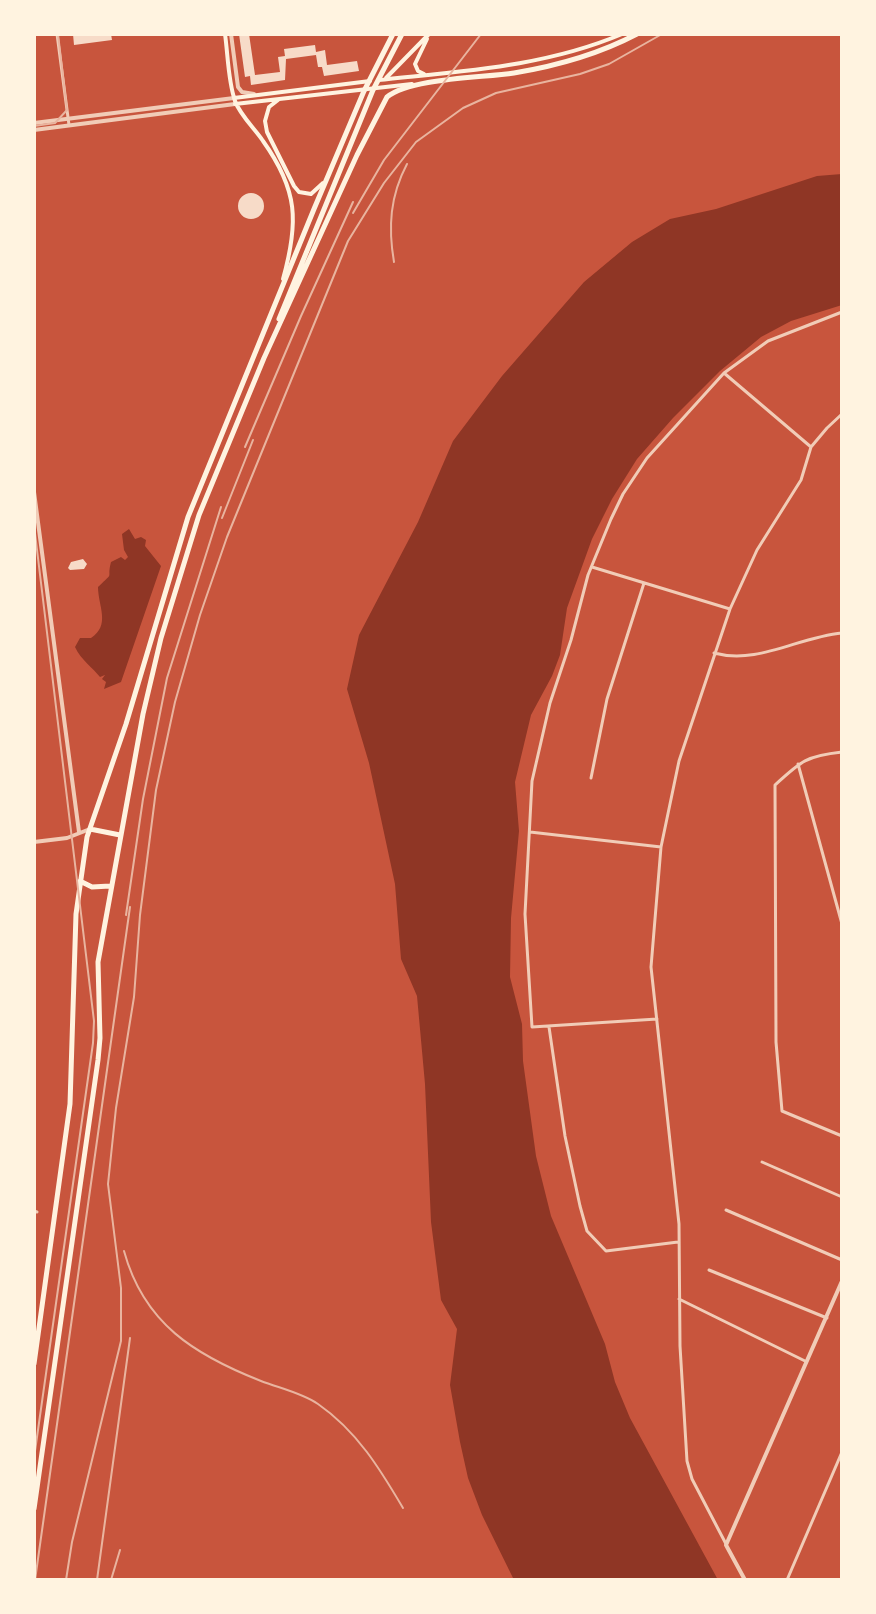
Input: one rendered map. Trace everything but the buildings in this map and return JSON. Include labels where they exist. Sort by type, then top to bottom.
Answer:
[{"type":"main road","points":[[225,34],[235,101],[277,160],[287,182],[293,214],[293,244],[280,289]]},
{"type":"main road","points":[[34,1364],[70,1104],[76,914],[90,829],[126,724],[188,517],[327,177],[364,91],[393,34]]},
{"type":"main road","points":[[34,1509],[98,1060],[98,962],[143,714],[161,638],[199,515],[338,171],[373,90],[402,34]]},
{"type":"main road","points":[[384,79],[429,34]]},
{"type":"main road","points":[[429,34],[415,64],[420,73],[434,75]]},
{"type":"main road","points":[[235,101],[260,95],[540,60],[622,34]]},
{"type":"main road","points":[[235,101],[489,76],[549,66],[603,50],[637,34]]},
{"type":"main road","points":[[264,358],[383,103],[392,93],[418,84]]},
{"type":"main road","points":[[280,98],[269,107],[265,126],[294,186],[299,192],[313,193],[327,177]]},
{"type":"main road","points":[[90,829],[120,835]]},
{"type":"main road","points":[[80,880],[92,887],[110,886]]},
{"type":"street","points":[[57,34],[69,125]]},
{"type":"street","points":[[231,34],[238,87],[244,93],[260,95]]},
{"type":"street","points":[[34,123],[235,101]]},
{"type":"street","points":[[34,130],[235,101]]},
{"type":"street","points":[[657,1019],[532,1027],[525,914],[532,781],[539,749],[592,567],[611,519],[647,458],[724,373],[768,341],[842,312]]},
{"type":"street","points":[[724,373],[811,447]]},
{"type":"street","points":[[745,1580],[697,1490],[687,1461],[679,1299],[679,1224],[651,967],[661,847],[679,761],[714,653],[757,550],[801,480],[811,447],[842,414]]},
{"type":"street","points":[[34,492],[79,832]]},
{"type":"street","points":[[592,567],[730,609]]},
{"type":"street","points":[[591,778],[610,690],[644,583]]},
{"type":"street","points":[[714,653],[729,657],[751,656],[842,633]]},
{"type":"street","points":[[842,752],[813,755],[775,785],[776,1042],[782,1111],[842,1136]]},
{"type":"street","points":[[798,764],[842,924]]},
{"type":"street","points":[[34,842],[67,838],[90,829]]},
{"type":"street","points":[[529,831],[661,847]]},
{"type":"street","points":[[549,1026],[565,1136],[587,1231],[606,1251],[678,1242]]},
{"type":"street","points":[[762,1162],[842,1197]]},
{"type":"street","points":[[726,1210],[842,1260]]},
{"type":"street","points":[[709,1270],[827,1318]]},
{"type":"street","points":[[726,1545],[842,1281]]},
{"type":"street","points":[[679,1299],[808,1362]]},
{"type":"street","points":[[787,1580],[842,1452]]},
{"type":"shaded area","points":[[842,174],[842,305],[791,321],[761,337],[720,371],[637,459],[592,539],[567,608],[560,655],[531,715],[515,782],[519,831],[511,918],[510,977],[522,1024],[523,1061],[536,1156],[551,1216],[605,1344],[615,1382],[630,1418],[718,1580],[514,1580],[482,1515],[468,1478],[450,1385],[457,1329],[441,1300],[431,1222],[425,1084],[417,996],[401,959],[395,884],[369,763],[347,689],[359,635],[418,522],[453,441],[502,376],[584,282],[632,242],[670,219],[716,209],[817,176]]},
{"type":"shaded area","points":[[129,529],[135,539],[141,537],[146,540],[145,546],[161,566],[121,682],[104,689],[106,682],[102,679],[105,675],[100,677],[75,647],[80,638],[91,638],[101,627],[98,587],[109,577],[111,562],[128,557],[122,534]]},
{"type":"tram line","points":[[34,126],[55,123],[67,110],[58,34]]},
{"type":"tram line","points":[[34,525],[94,1021],[34,1458]]},
{"type":"railway","points":[[353,213],[384,160],[481,34]]},
{"type":"railway","points":[[66,1580],[72,1542],[121,1341],[121,1288],[108,1184],[116,1108],[134,997],[140,915],[156,790],[175,702],[227,537],[348,241],[384,183],[416,142],[463,108],[496,93],[580,74],[609,64],[662,34]]},
{"type":"railway","points":[[394,262],[392,212],[407,164]]},
{"type":"railway","points":[[245,447],[353,202]]},
{"type":"railway","points":[[222,518],[253,440]]},
{"type":"railway","points":[[126,915],[143,799],[167,678],[221,507]]},
{"type":"railway","points":[[35,1580],[130,907]]},
{"type":"railway","points":[[124,1251],[145,1298],[175,1334],[237,1371],[318,1404],[344,1426],[366,1452],[403,1508]]},
{"type":"railway","points":[[97,1580],[130,1338]]},
{"type":"railway","points":[[111,1580],[120,1550]]}]
